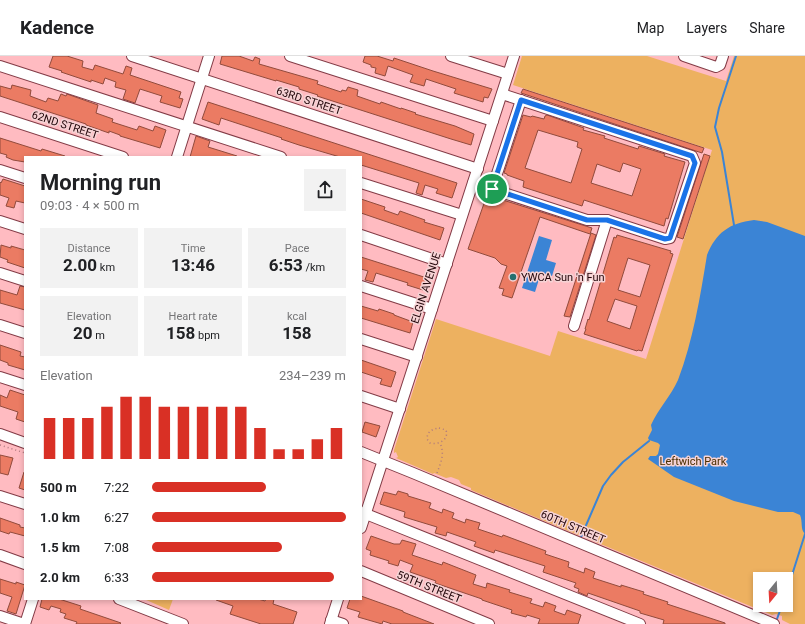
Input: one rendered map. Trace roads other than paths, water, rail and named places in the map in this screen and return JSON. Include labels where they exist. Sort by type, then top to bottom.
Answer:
[{"type":"street","name":"63RD STREET","points":[[132,56],[478,169]]},
{"type":"street","points":[[177,156],[209,56]]},
{"type":"street","points":[[290,56],[493,121]]},
{"type":"street","points":[[451,56],[508,74]]},
{"type":"street","name":"ELGIN AVENUE","points":[[363,513],[383,461],[400,410],[514,56]]},
{"type":"street","points":[[684,56],[716,66],[720,65],[723,56]]},
{"type":"street","points":[[0,66],[278,156]]},
{"type":"street","points":[[473,183],[587,220],[607,220],[665,239],[670,238],[695,163],[692,156],[502,94]]},
{"type":"street","points":[[492,189],[521,100]]},
{"type":"street","name":"62ND STREET","points":[[0,117],[120,156]]},
{"type":"street","points":[[0,170],[24,178]]},
{"type":"street","points":[[362,183],[462,215]]},
{"type":"street","points":[[574,326],[607,220]]},
{"type":"street","points":[[0,221],[24,229]]},
{"type":"street","points":[[362,235],[447,264]]},
{"type":"street","points":[[0,273],[24,282]]},
{"type":"street","points":[[362,286],[432,309]]},
{"type":"street","points":[[0,325],[24,333]]},
{"type":"street","points":[[362,338],[417,357]]},
{"type":"street","points":[[0,377],[24,385]]},
{"type":"street","points":[[362,396],[400,410]]},
{"type":"street","points":[[0,434],[24,443]]},
{"type":"street","name":"60TH STREET","points":[[362,452],[774,624]]},
{"type":"street","points":[[0,496],[24,504]]},
{"type":"street","points":[[363,513],[640,624]]},
{"type":"street","points":[[0,555],[24,564]]},
{"type":"street","name":"59TH STREET","points":[[362,571],[489,624]]},
{"type":"street","points":[[0,616],[24,624],[33,600]]},
{"type":"street","points":[[122,600],[183,624]]},
{"type":"street","points":[[338,600],[331,622],[343,624]]},
{"type":"water","points":[[754,220],[767,222],[805,236],[805,534],[800,515],[793,512],[778,512],[734,501],[674,477],[648,459],[650,456],[656,456],[658,454],[660,445],[649,440],[648,438],[652,430],[651,425],[678,380],[688,350],[696,319],[707,255],[719,235],[724,230],[745,221]]},
{"type":"water","points":[[539,236],[552,240],[546,260],[556,263],[552,276],[541,273],[535,292],[522,288]]},
{"type":"waterway","points":[[734,225],[722,152],[715,127],[719,108],[736,56]]},
{"type":"waterway","points":[[581,537],[603,486],[623,462],[649,441]]},
{"type":"waterway","points":[[793,572],[805,534]]},
{"type":"waterway","points":[[777,619],[780,612]]},
{"type":"place","name":"YWCA Sun 'n Fun","points":[[513,277]]},
{"type":"park label","name":"Leftwich Park","points":[[693,461]]}]
